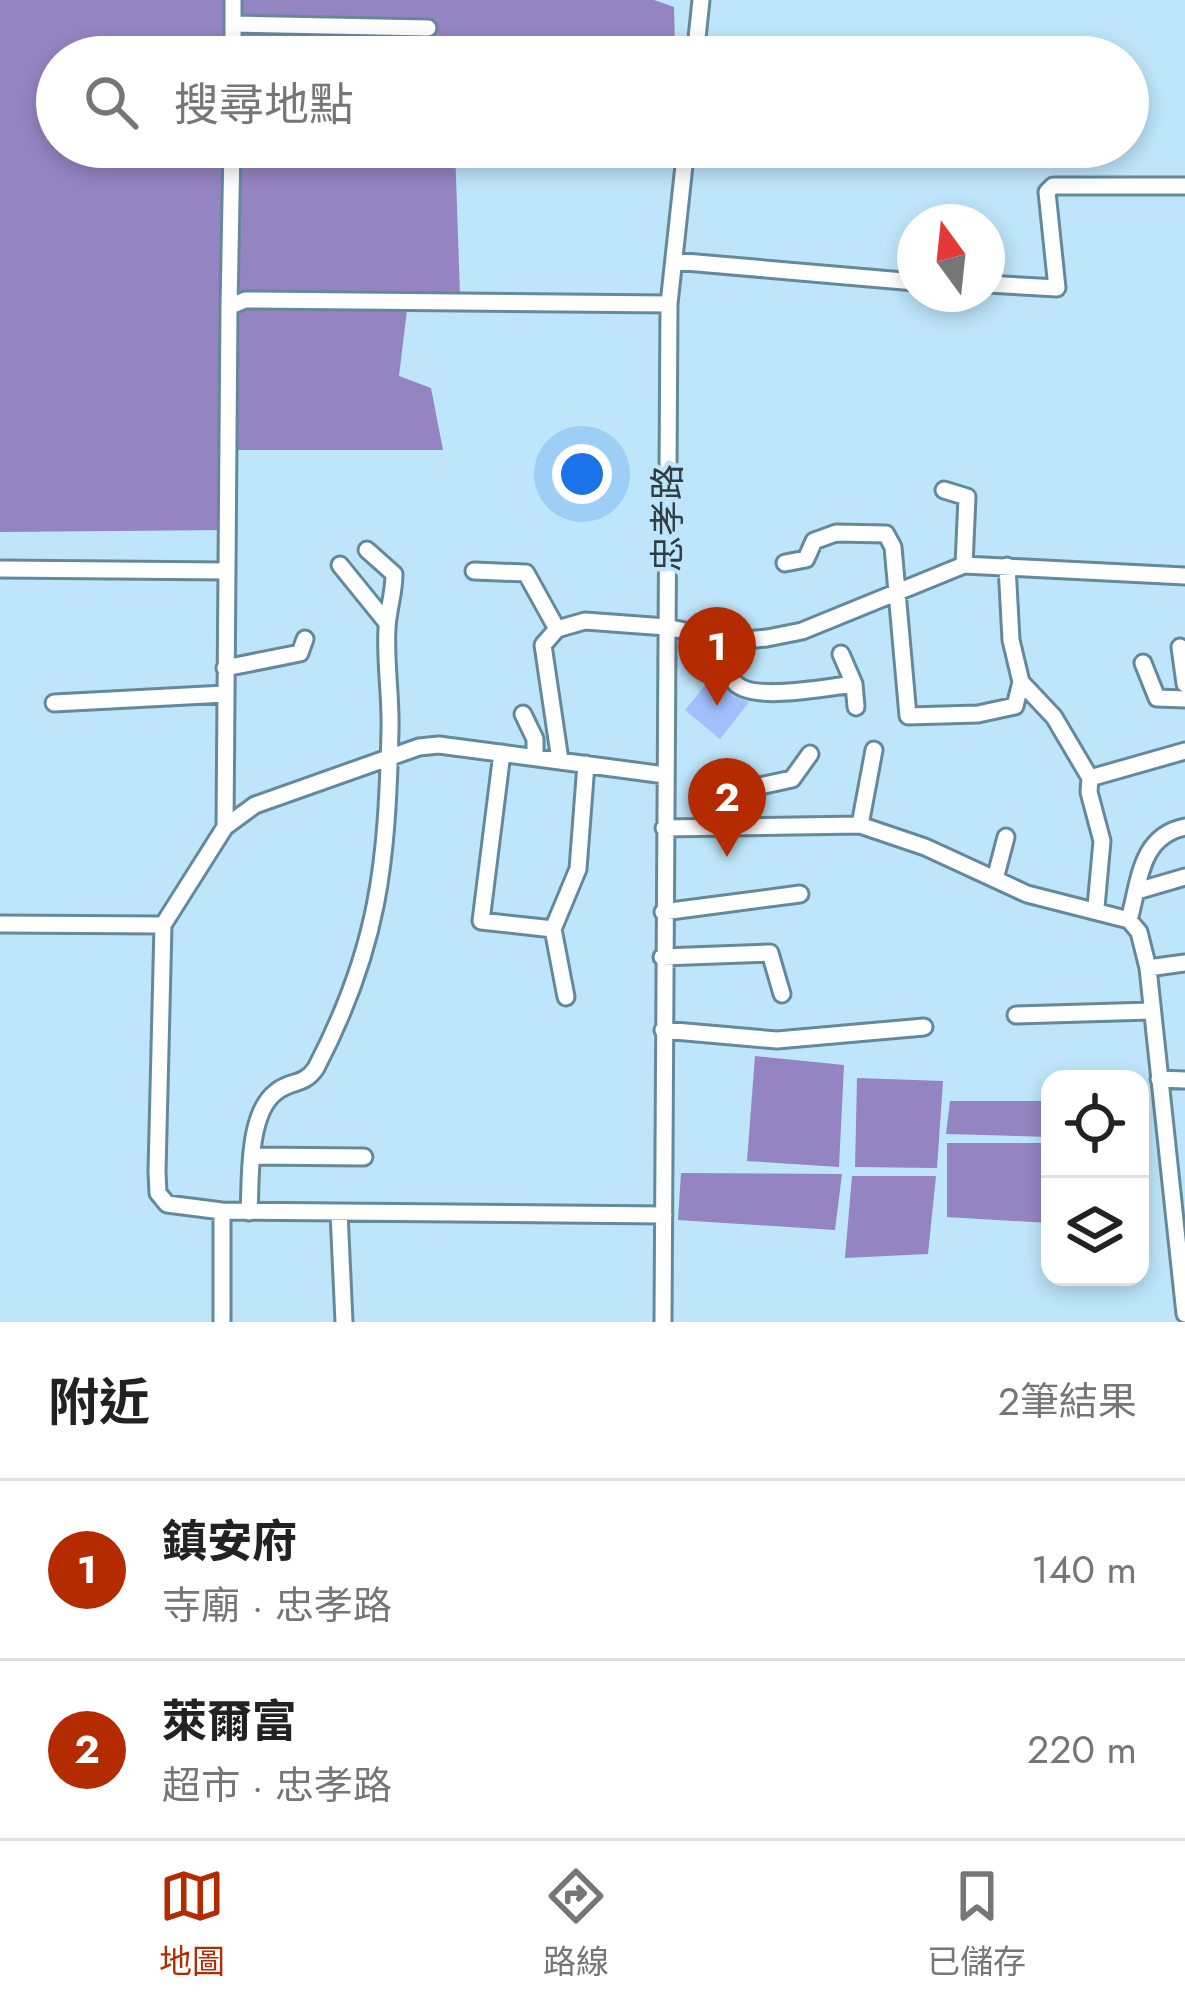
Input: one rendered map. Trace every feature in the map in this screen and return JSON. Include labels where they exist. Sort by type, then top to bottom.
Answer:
[{"type":"street","points":[[233,0],[234,36]]},
{"type":"street","points":[[697,36],[701,0]]},
{"type":"street","points":[[234,24],[428,28]]},
{"type":"street","points":[[225,827],[232,168]]},
{"type":"street","name":"忠孝路","points":[[663,1322],[669,304],[684,168]]},
{"type":"street","points":[[1005,285],[1057,288],[1047,191],[1053,186],[1185,186]]},
{"type":"street","points":[[674,261],[897,280]]},
{"type":"street","points":[[229,307],[245,300],[669,304]]},
{"type":"street","points":[[944,490],[968,497],[964,565]]},
{"type":"street","points":[[785,563],[806,559],[814,541],[836,533],[886,534],[893,547],[908,716],[978,714],[1015,706],[1021,682],[1011,640],[1007,566]]},
{"type":"street","points":[[249,1211],[262,1112],[276,1091],[302,1083],[316,1068],[371,937],[383,880],[387,623],[395,603],[394,574],[367,550]]},
{"type":"street","points":[[340,565],[387,623]]},
{"type":"street","points":[[560,760],[556,712],[542,658],[543,645],[557,629],[585,621],[667,627],[734,641],[802,631],[964,565],[1185,576]]},
{"type":"street","points":[[0,569],[226,571]]},
{"type":"street","points":[[474,571],[492,576],[526,573],[557,629]]},
{"type":"street","points":[[225,668],[300,652],[305,639]]},
{"type":"street","points":[[734,641],[730,671],[734,684],[750,694],[854,684]]},
{"type":"street","points":[[1180,647],[1185,684]]},
{"type":"street","points":[[841,654],[854,684],[856,707]]},
{"type":"street","points":[[1143,662],[1157,698],[1185,698]]},
{"type":"street","points":[[1021,682],[1054,717],[1090,778],[1088,792],[1102,841],[1096,907]]},
{"type":"street","points":[[54,703],[225,694]]},
{"type":"street","points":[[524,714],[535,739],[535,758]]},
{"type":"street","points":[[664,1215],[184,1210],[167,1204],[158,1192],[163,925],[225,827],[288,790],[439,745],[665,775]]},
{"type":"street","points":[[860,825],[874,750]]},
{"type":"street","points":[[1090,778],[1185,751]]},
{"type":"street","points":[[502,753],[481,921],[554,929]]},
{"type":"street","points":[[749,826],[746,789],[792,779],[810,754]]},
{"type":"street","points":[[566,997],[554,929],[578,868],[586,764]]},
{"type":"street","points":[[664,828],[860,825],[1027,894],[1096,907],[1129,920],[1139,932],[1148,968],[1185,1314]]},
{"type":"street","points":[[1129,920],[1151,842],[1163,832],[1185,827]]},
{"type":"street","points":[[995,879],[1006,837]]},
{"type":"street","points":[[1137,891],[1185,877]]},
{"type":"street","points":[[663,912],[800,894]]},
{"type":"street","points":[[0,924],[163,925]]},
{"type":"street","points":[[662,957],[770,953],[782,994]]},
{"type":"street","points":[[1148,968],[1185,963]]},
{"type":"street","points":[[1016,1015],[1151,1011]]},
{"type":"street","points":[[663,1030],[777,1040],[924,1027]]},
{"type":"street","points":[[1159,1079],[1185,1080]]},
{"type":"street","points":[[253,1156],[364,1157]]},
{"type":"street","points":[[222,1211],[222,1322]]},
{"type":"street","points":[[340,1212],[344,1322]]},
{"type":"shaded area","points":[[0,0],[654,0],[674,7],[675,36],[36,36],[36,168],[456,168],[460,296],[408,302],[399,376],[431,388],[443,450],[231,450],[227,530],[0,532]]},
{"type":"shaded area","points":[[755,1056],[844,1065],[839,1167],[747,1161]]},
{"type":"shaded area","points":[[857,1078],[943,1081],[937,1168],[855,1167]]},
{"type":"shaded area","points":[[950,1101],[1041,1101],[1041,1137],[946,1134]]},
{"type":"shaded area","points":[[947,1143],[1041,1143],[1041,1222],[947,1217]]},
{"type":"shaded area","points":[[681,1173],[842,1174],[835,1230],[678,1220]]},
{"type":"shaded area","points":[[852,1176],[936,1176],[928,1254],[845,1258]]},
{"type":"building","points":[[715,673],[733,696],[749,702],[720,739],[685,710]]},
{"type":"place","name":"鎮安府","points":[[717,706]]},
{"type":"place","name":"萊爾富","points":[[727,857]]}]
